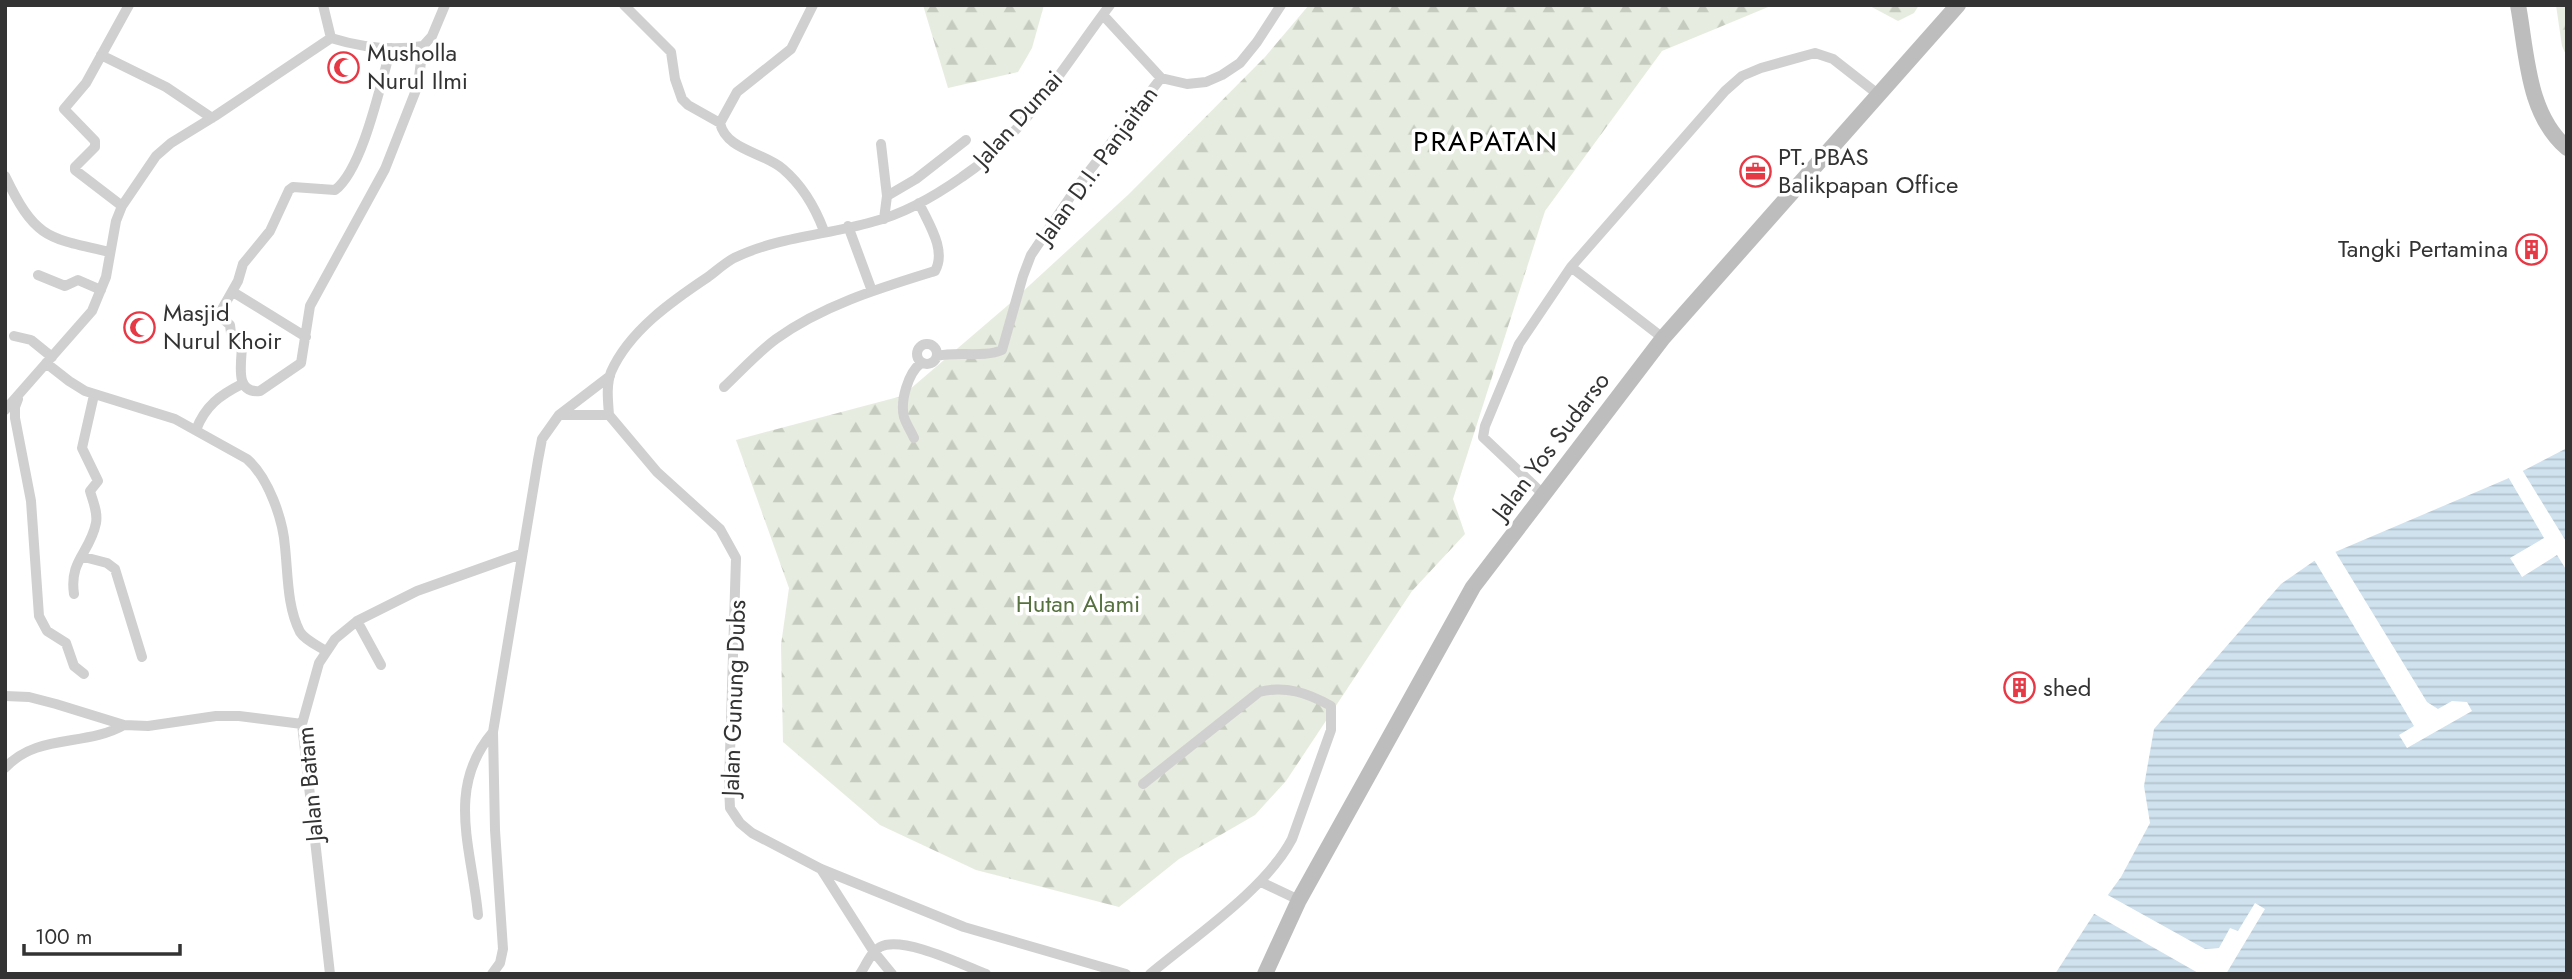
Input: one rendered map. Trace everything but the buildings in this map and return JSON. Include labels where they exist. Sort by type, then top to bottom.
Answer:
[{"type":"main road","name":"Jalan Yos Sudarso","points":[[1265,974],[1299,900],[1473,587],[1662,338],[1958,5]]},
{"type":"main road","points":[[2518,5],[2532,86],[2546,126],[2567,148]]},
{"type":"street","points":[[122,206],[75,170],[95,147],[96,141],[64,109],[86,83],[129,5]]},
{"type":"street","points":[[323,5],[331,38]]},
{"type":"street","points":[[242,384],[253,391],[260,391],[298,366],[302,360],[310,306],[385,169],[418,85],[423,53],[445,5]]},
{"type":"street","points":[[624,5],[671,52],[675,79],[682,99],[688,106],[720,123],[726,137],[742,148],[764,156],[791,177],[815,207],[824,231]]},
{"type":"street","points":[[720,123],[737,92],[791,49],[813,5]]},
{"type":"street","name":"Jalan Dumai","points":[[610,376],[620,354],[644,327],[683,293],[734,258],[824,231],[884,219],[919,203],[963,177],[993,152],[1049,91],[1110,5]]},
{"type":"street","points":[[1103,15],[1161,78],[1187,84],[1206,82],[1240,63],[1281,5]]},
{"type":"street","points":[[331,38],[389,52],[423,53]]},
{"type":"street","points":[[5,410],[92,311],[101,290],[116,221],[122,206],[148,165],[162,149],[331,38]]},
{"type":"street","points":[[242,384],[242,341],[231,333],[230,325],[220,315],[233,292],[247,256],[270,231],[289,190],[293,187],[335,190],[345,179],[363,139],[389,52]]},
{"type":"street","points":[[1543,494],[1483,437],[1485,426],[1519,344],[1571,267],[1725,90],[1742,76],[1760,68],[1815,53],[1833,59],[1879,95]]},
{"type":"street","points":[[101,55],[166,87],[212,118]]},
{"type":"street","name":"Jalan D.I. Panjaitan","points":[[937,356],[954,352],[990,353],[1002,350],[1031,256],[1077,187],[1161,78]]},
{"type":"street","points":[[887,195],[916,179],[966,140]]},
{"type":"street","points":[[881,144],[887,195],[884,219]]},
{"type":"street","points":[[5,176],[29,221],[49,236],[60,242],[110,252]]},
{"type":"street","points":[[724,387],[774,341],[820,312],[872,291],[935,271],[940,261],[940,251],[919,203]]},
{"type":"street","points":[[848,226],[872,291]]},
{"type":"street","points":[[1571,267],[1662,338]]},
{"type":"street","points":[[38,275],[65,286],[78,280],[101,290]]},
{"type":"street","points":[[233,292],[306,337]]},
{"type":"street","points":[[14,336],[31,340],[69,381],[94,395],[175,419],[257,467],[268,486],[285,542],[294,615],[301,635],[326,651]]},
{"type":"street","points":[[932,345],[937,356],[929,365],[921,363],[916,357],[920,346],[932,345]]},
{"type":"street","points":[[914,438],[905,421],[903,407],[911,375],[921,363]]},
{"type":"street","points":[[559,415],[608,415],[610,376]]},
{"type":"street","points":[[492,974],[500,963],[503,949],[494,816],[493,732],[542,439],[559,415],[610,376]]},
{"type":"street","points":[[196,430],[204,411],[215,399],[242,384]]},
{"type":"street","points":[[24,387],[15,407],[15,418],[31,501],[39,616],[47,631],[66,643],[74,666],[85,674]]},
{"type":"street","points":[[74,594],[74,568],[84,557],[85,547],[96,523],[96,509],[90,491],[98,481],[82,448],[94,395]]},
{"type":"street","name":"Jalan Gunung Dubs","points":[[608,415],[657,472],[720,529],[736,558],[730,808],[740,823],[752,833],[821,869],[964,927],[1126,974]]},
{"type":"street","name":"Jalan Batam","points":[[330,974],[302,724],[320,663],[335,639],[357,621],[417,591],[521,554]]},
{"type":"street","points":[[84,557],[107,563],[115,569],[142,657]]},
{"type":"street","points":[[357,621],[381,665]]},
{"type":"street","points":[[1143,784],[1259,692],[1275,688],[1291,690],[1331,706],[1331,730],[1284,856],[1261,882],[1150,974]]},
{"type":"street","points":[[5,696],[29,697],[124,725],[148,726],[216,716],[239,716],[302,724]]},
{"type":"street","points":[[5,768],[15,757],[37,746],[111,732],[124,725]]},
{"type":"street","points":[[478,915],[464,800],[474,758],[493,732]]},
{"type":"street","points":[[821,869],[874,952],[892,974]]},
{"type":"street","points":[[1261,882],[1299,900]]},
{"type":"street","points":[[860,974],[874,952],[882,946],[901,944],[986,974]]},
{"type":"green space","points":[[923,5],[1044,5],[1032,48],[1018,72],[948,88]]},
{"type":"green space","name":"Hutan Alami","points":[[1309,5],[1773,5],[1662,51],[1545,211],[1453,499],[1465,534],[1412,591],[1286,781],[1255,815],[1179,859],[1119,907],[976,870],[880,825],[783,742],[781,645],[789,588],[736,440],[902,396],[1007,306],[1129,194],[1265,57]]},
{"type":"green space","points":[[1868,5],[1919,5],[1914,13],[1898,21]]},
{"type":"green space","points":[[2556,5],[2567,5],[2567,57],[2562,46]]},
{"type":"water","points":[[2567,448],[2567,974],[2055,974],[2121,877],[2150,823],[2144,786],[2154,729],[2281,584],[2314,561],[2509,478]]},
{"type":"pier","points":[[2521,468],[2567,543],[2567,571],[2557,555],[2522,577],[2510,558],[2544,538],[2507,475]]},
{"type":"pier","points":[[2333,548],[2427,702],[2438,709],[2452,701],[2467,702],[2472,711],[2407,748],[2399,735],[2414,726],[2313,558]]},
{"type":"pier","points":[[2106,894],[2205,949],[2219,948],[2230,928],[2238,931],[2255,903],[2265,909],[2226,974],[2200,974],[2091,912]]},
{"type":"place","name":"Musholla Nurul Ilmi","points":[[344,67]]},
{"type":"place","name":"PT. PBAS Balikpapan Office","points":[[1755,171]]},
{"type":"place","name":"Tangki Pertamina","points":[[2531,249]]},
{"type":"place","name":"Masjid Nurul Khoir","points":[[140,327]]},
{"type":"place","name":"shed","points":[[2020,688]]},
{"type":"district","name":"PRAPATAN","points":[[1486,141]]}]
